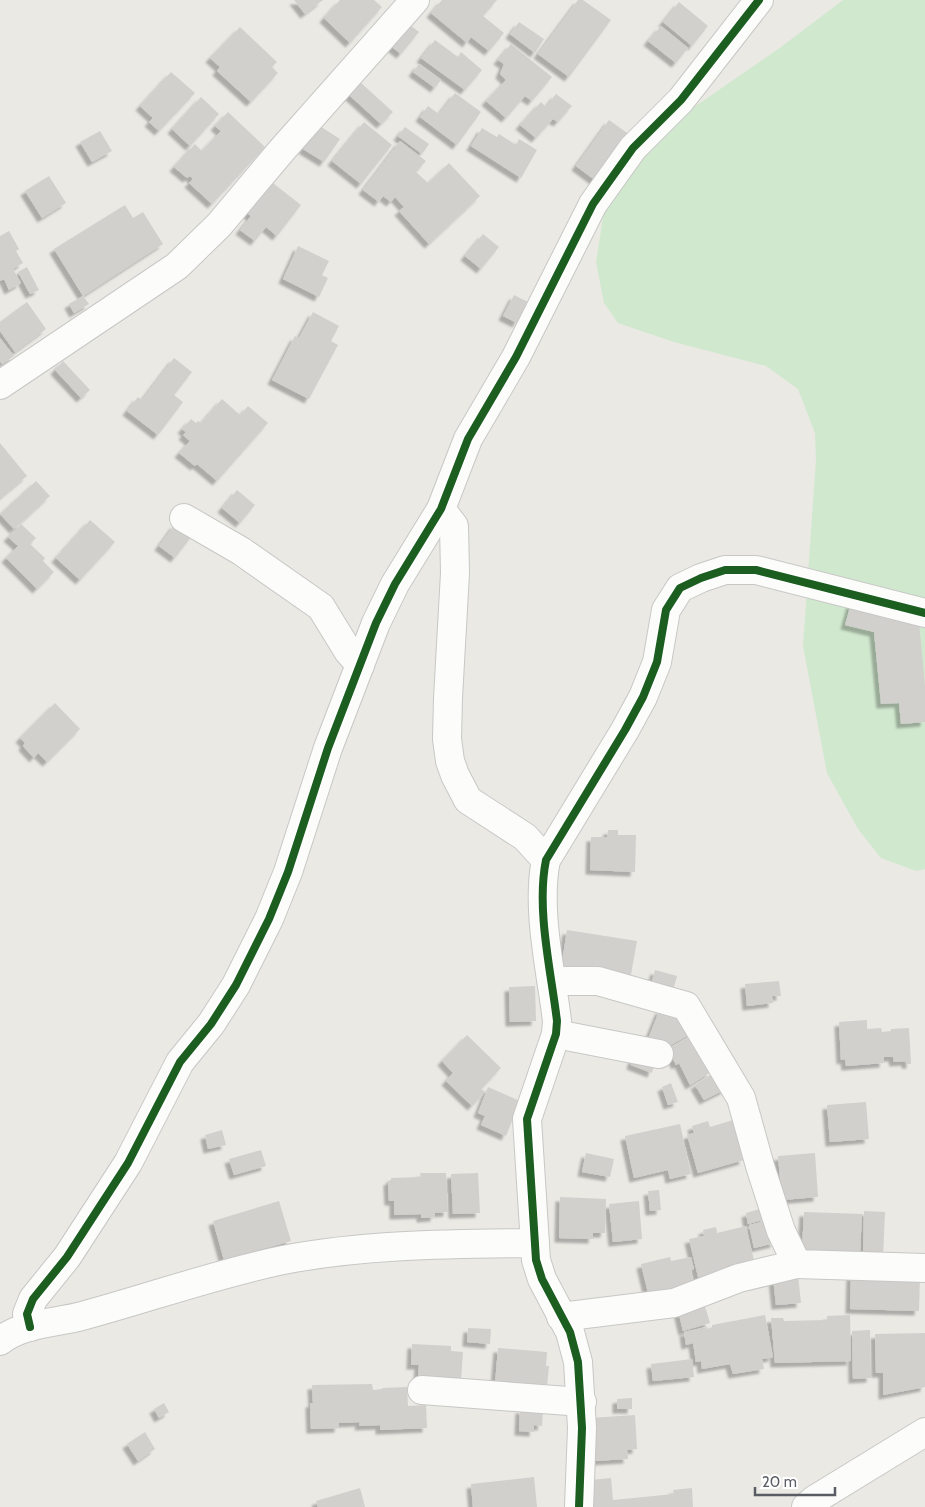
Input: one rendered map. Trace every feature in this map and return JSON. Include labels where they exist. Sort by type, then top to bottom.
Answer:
[{"type":"street","points":[[0,385],[177,266],[219,225],[415,0]]},
{"type":"street","points":[[30,1327],[28,1314],[33,1300],[67,1257],[128,1163],[180,1062],[211,1024],[236,985],[269,918],[288,872],[328,748],[376,623],[396,584],[442,509],[468,439],[516,357],[593,204],[633,148],[681,100],[759,0]]},
{"type":"street","points":[[442,509],[454,526],[455,573],[447,739],[450,761],[455,776],[468,800],[525,837],[546,860]]},
{"type":"street","points":[[184,518],[241,551],[321,607],[348,651],[360,665]]},
{"type":"street","points":[[579,1507],[582,1402],[578,1362],[570,1332],[542,1279],[536,1260],[527,1119],[556,1034],[557,1021],[546,942],[542,879],[546,860],[643,697],[657,662],[666,610],[680,588],[725,570],[756,570],[925,613]]},
{"type":"street","points":[[552,981],[598,981],[686,1006],[741,1098],[781,1231],[797,1264]]},
{"type":"street","points":[[556,1034],[659,1054]]},
{"type":"street","points":[[0,1341],[5,1337],[30,1327],[81,1317],[283,1260],[323,1254],[438,1244],[535,1244]]},
{"type":"street","points":[[561,1317],[674,1302],[739,1278],[797,1264],[925,1268]]},
{"type":"street","points":[[422,1390],[582,1402]]},
{"type":"street","points":[[806,1507],[814,1500],[925,1432]]},
{"type":"green space","points":[[843,0],[925,0],[925,869],[916,871],[881,858],[858,829],[827,773],[803,646],[816,460],[815,433],[798,389],[766,366],[674,342],[618,323],[604,303],[596,262],[605,205],[646,153],[687,112],[781,47]]},
{"type":"building","points":[[294,0],[323,0],[305,14]]},
{"type":"building","points":[[340,0],[374,0],[382,7],[350,43],[324,18]]},
{"type":"building","points":[[442,0],[497,0],[483,16],[504,33],[489,51],[471,37],[467,43],[431,13]]},
{"type":"building","points":[[578,0],[583,0],[611,20],[569,77],[538,54]]},
{"type":"building","points":[[679,2],[708,26],[692,46],[663,22]]},
{"type":"building","points":[[519,22],[544,39],[535,53],[510,34]]},
{"type":"building","points":[[410,25],[419,32],[401,54],[392,47]]},
{"type":"building","points":[[661,26],[688,48],[676,63],[648,41]]},
{"type":"building","points":[[240,27],[277,62],[272,67],[278,73],[251,102],[217,71],[220,67],[210,58]]},
{"type":"building","points":[[435,40],[458,57],[461,52],[482,70],[465,90],[421,58]]},
{"type":"building","points":[[511,44],[552,77],[532,101],[525,96],[506,118],[486,101],[506,80],[500,74],[504,64],[498,60]]},
{"type":"building","points":[[419,64],[441,80],[435,88],[413,72]]},
{"type":"building","points":[[171,72],[195,93],[159,131],[149,122],[153,118],[140,106]]},
{"type":"building","points":[[359,81],[393,112],[381,124],[348,94]]},
{"type":"building","points":[[455,93],[481,112],[457,145],[420,117],[428,106],[439,114]]},
{"type":"building","points":[[556,94],[572,106],[558,122],[553,119],[536,138],[520,125],[541,102],[546,107]]},
{"type":"building","points":[[201,97],[219,114],[190,146],[172,129]]},
{"type":"building","points":[[228,112],[265,147],[212,204],[189,183],[193,179],[190,176],[187,178],[174,167],[195,144],[202,151],[221,131],[215,126]]},
{"type":"building","points":[[609,120],[630,135],[596,181],[576,166]]},
{"type":"building","points":[[364,122],[392,145],[361,184],[332,161]]},
{"type":"building","points":[[318,125],[340,139],[324,162],[303,149]]},
{"type":"building","points":[[405,127],[429,144],[422,154],[398,136]]},
{"type":"building","points":[[482,128],[497,137],[499,134],[516,145],[519,139],[537,150],[521,178],[471,146]]},
{"type":"building","points":[[100,131],[112,151],[92,162],[80,142]]},
{"type":"building","points":[[400,141],[426,161],[416,172],[428,183],[449,163],[480,196],[429,244],[399,211],[404,207],[395,197],[391,202],[383,196],[379,202],[363,190]]},
{"type":"building","points":[[49,176],[66,203],[42,218],[25,191]]},
{"type":"building","points":[[269,180],[301,205],[277,236],[266,227],[255,241],[240,230],[251,216],[245,211]]},
{"type":"building","points":[[125,205],[133,218],[143,212],[163,244],[83,296],[54,249]]},
{"type":"building","points":[[9,231],[19,249],[16,251],[23,263],[13,269],[21,283],[9,290],[4,279],[0,281],[0,236]]},
{"type":"building","points":[[483,234],[499,247],[481,269],[465,256]]},
{"type":"building","points":[[298,246],[329,261],[322,275],[328,278],[319,297],[283,279]]},
{"type":"building","points":[[27,267],[39,290],[30,294],[18,272]]},
{"type":"building","points":[[514,295],[528,302],[517,323],[503,316]]},
{"type":"building","points":[[83,296],[89,304],[74,313],[69,304]]},
{"type":"building","points":[[27,302],[46,329],[15,352],[0,331],[0,322]]},
{"type":"building","points":[[313,312],[339,326],[331,341],[338,345],[309,399],[272,380],[295,336],[299,338]]},
{"type":"building","points":[[0,338],[14,356],[2,364],[0,361]]},
{"type":"building","points":[[174,358],[192,372],[174,395],[183,402],[158,435],[127,411],[138,397],[142,400]]},
{"type":"building","points":[[63,361],[90,390],[81,398],[55,370]]},
{"type":"building","points":[[222,399],[240,415],[248,406],[268,423],[217,481],[197,464],[195,466],[179,453],[190,441],[183,435],[186,432],[182,429],[191,419],[196,423],[198,421],[201,423]]},
{"type":"building","points":[[0,443],[27,476],[0,498]]},
{"type":"building","points":[[36,481],[50,496],[14,529],[0,514]]},
{"type":"building","points":[[237,490],[255,505],[240,523],[222,508]]},
{"type":"building","points":[[90,520],[115,542],[80,580],[56,558]]},
{"type":"building","points":[[21,524],[36,538],[30,544],[45,558],[43,561],[54,572],[37,589],[6,558],[18,546],[8,537]]},
{"type":"building","points":[[175,524],[192,536],[175,558],[159,546]]},
{"type":"building","points":[[851,603],[907,615],[908,623],[919,622],[925,686],[925,722],[901,724],[899,703],[881,704],[874,632],[845,625]]},
{"type":"building","points":[[55,703],[80,729],[47,762],[38,753],[34,758],[23,746],[25,743],[20,738]]},
{"type":"building","points":[[608,830],[618,830],[618,835],[636,835],[635,872],[590,870],[591,837],[607,837]]},
{"type":"building","points":[[567,930],[637,941],[630,980],[561,969]]},
{"type":"building","points":[[655,970],[677,976],[672,994],[650,988]]},
{"type":"building","points":[[779,981],[781,996],[772,996],[773,1003],[747,1006],[745,984]]},
{"type":"building","points":[[535,986],[536,1021],[510,1022],[509,987]]},
{"type":"building","points":[[660,1009],[677,1016],[694,1032],[667,1047],[648,1039]]},
{"type":"building","points":[[867,1020],[867,1029],[881,1028],[882,1032],[891,1031],[891,1029],[909,1028],[911,1064],[906,1064],[906,1061],[894,1062],[893,1057],[884,1057],[884,1063],[846,1066],[845,1059],[841,1060],[839,1022]]},
{"type":"building","points":[[467,1035],[501,1068],[481,1089],[485,1092],[472,1106],[446,1081],[453,1073],[442,1061]]},
{"type":"building","points":[[692,1035],[711,1072],[690,1085],[679,1063],[676,1065],[668,1049]]},
{"type":"building","points":[[633,1058],[654,1066],[652,1073],[631,1065]]},
{"type":"building","points":[[715,1072],[726,1089],[704,1100],[695,1085]]},
{"type":"building","points":[[671,1083],[678,1102],[668,1105],[662,1087]]},
{"type":"building","points":[[488,1087],[520,1101],[506,1136],[481,1125],[485,1116],[478,1113]]},
{"type":"building","points":[[866,1102],[869,1139],[830,1142],[827,1105]]},
{"type":"building","points":[[733,1120],[744,1160],[698,1173],[687,1135],[694,1133],[692,1126],[708,1121],[710,1127]]},
{"type":"building","points":[[680,1124],[691,1174],[670,1179],[668,1170],[634,1178],[625,1136]]},
{"type":"building","points":[[222,1130],[226,1145],[208,1149],[205,1135]]},
{"type":"building","points":[[261,1150],[266,1166],[234,1175],[229,1159]]},
{"type":"building","points":[[586,1153],[614,1159],[610,1177],[582,1172]]},
{"type":"building","points":[[815,1153],[818,1197],[782,1200],[778,1156]]},
{"type":"building","points":[[420,1173],[446,1173],[448,1212],[435,1213],[435,1217],[421,1218],[421,1214],[394,1215],[394,1201],[389,1201],[388,1181],[391,1178],[421,1177]]},
{"type":"building","points":[[478,1173],[480,1213],[453,1214],[451,1174]]},
{"type":"building","points":[[659,1190],[661,1210],[650,1211],[648,1191]]},
{"type":"building","points":[[560,1197],[606,1199],[605,1233],[593,1233],[593,1239],[559,1238]]},
{"type":"building","points":[[279,1201],[291,1241],[224,1260],[213,1221]]},
{"type":"building","points":[[639,1201],[642,1239],[613,1242],[609,1204]]},
{"type":"building","points":[[763,1208],[766,1219],[748,1224],[746,1213]]},
{"type":"building","points":[[864,1211],[885,1212],[883,1257],[863,1256]]},
{"type":"building","points":[[804,1212],[862,1214],[860,1253],[802,1250]]},
{"type":"building","points":[[770,1220],[775,1243],[754,1248],[749,1225]]},
{"type":"building","points":[[746,1226],[755,1265],[700,1285],[689,1239],[704,1236],[703,1230],[716,1227],[717,1233]]},
{"type":"building","points":[[670,1257],[671,1261],[691,1257],[694,1269],[691,1270],[694,1285],[660,1293],[659,1290],[648,1293],[641,1264]]},
{"type":"building","points":[[798,1275],[801,1303],[776,1305],[773,1277]]},
{"type":"building","points":[[851,1275],[920,1277],[919,1311],[850,1309]]},
{"type":"building","points":[[704,1303],[710,1323],[683,1331],[678,1310]]},
{"type":"building","points":[[765,1315],[773,1357],[762,1359],[764,1369],[733,1374],[730,1364],[702,1369],[701,1361],[696,1362],[693,1343],[686,1345],[684,1332],[707,1327],[712,1329],[712,1325]]},
{"type":"building","points":[[850,1315],[851,1361],[775,1363],[771,1318],[783,1318],[784,1321],[827,1320],[827,1316]]},
{"type":"building","points":[[468,1328],[491,1329],[490,1344],[467,1342]]},
{"type":"building","points":[[870,1330],[871,1378],[853,1379],[852,1331]]},
{"type":"building","points":[[925,1333],[925,1387],[883,1395],[883,1373],[876,1373],[875,1334]]},
{"type":"building","points":[[412,1344],[451,1346],[451,1351],[463,1352],[461,1380],[418,1377],[419,1365],[411,1365]]},
{"type":"building","points":[[498,1348],[547,1352],[546,1366],[549,1366],[547,1387],[495,1384]]},
{"type":"building","points":[[692,1359],[694,1377],[653,1381],[651,1364]]},
{"type":"building","points":[[372,1384],[373,1390],[407,1387],[408,1406],[426,1405],[427,1428],[380,1430],[380,1425],[359,1426],[360,1422],[339,1423],[339,1428],[311,1429],[310,1403],[313,1403],[312,1385]]},
{"type":"building","points":[[632,1398],[632,1409],[617,1409],[617,1399]]},
{"type":"building","points":[[164,1403],[169,1412],[159,1418],[154,1409]]},
{"type":"building","points":[[520,1409],[543,1410],[542,1426],[534,1425],[534,1432],[519,1431]]},
{"type":"building","points":[[635,1415],[637,1449],[627,1450],[628,1459],[593,1461],[590,1418]]},
{"type":"building","points":[[145,1432],[155,1449],[138,1461],[127,1444]]},
{"type":"building","points":[[534,1477],[537,1507],[473,1507],[471,1484]]},
{"type":"building","points":[[611,1478],[613,1500],[674,1494],[673,1490],[692,1488],[693,1507],[594,1507],[591,1480]]},
{"type":"building","points":[[360,1488],[365,1507],[318,1507],[316,1501]]},
{"type":"cycle path","points":[[30,1327],[27,1314],[33,1299],[67,1257],[128,1163],[180,1062],[211,1024],[236,985],[269,919],[288,872],[328,748],[376,623],[395,584],[441,509],[468,439],[516,357],[593,204],[633,148],[681,100],[759,0]]},
{"type":"cycle path","points":[[579,1507],[582,1428],[578,1362],[570,1332],[542,1279],[536,1260],[527,1119],[556,1034],[557,1021],[544,919],[543,879],[546,860],[643,697],[657,662],[666,610],[680,588],[725,570],[756,570],[925,613]]}]
